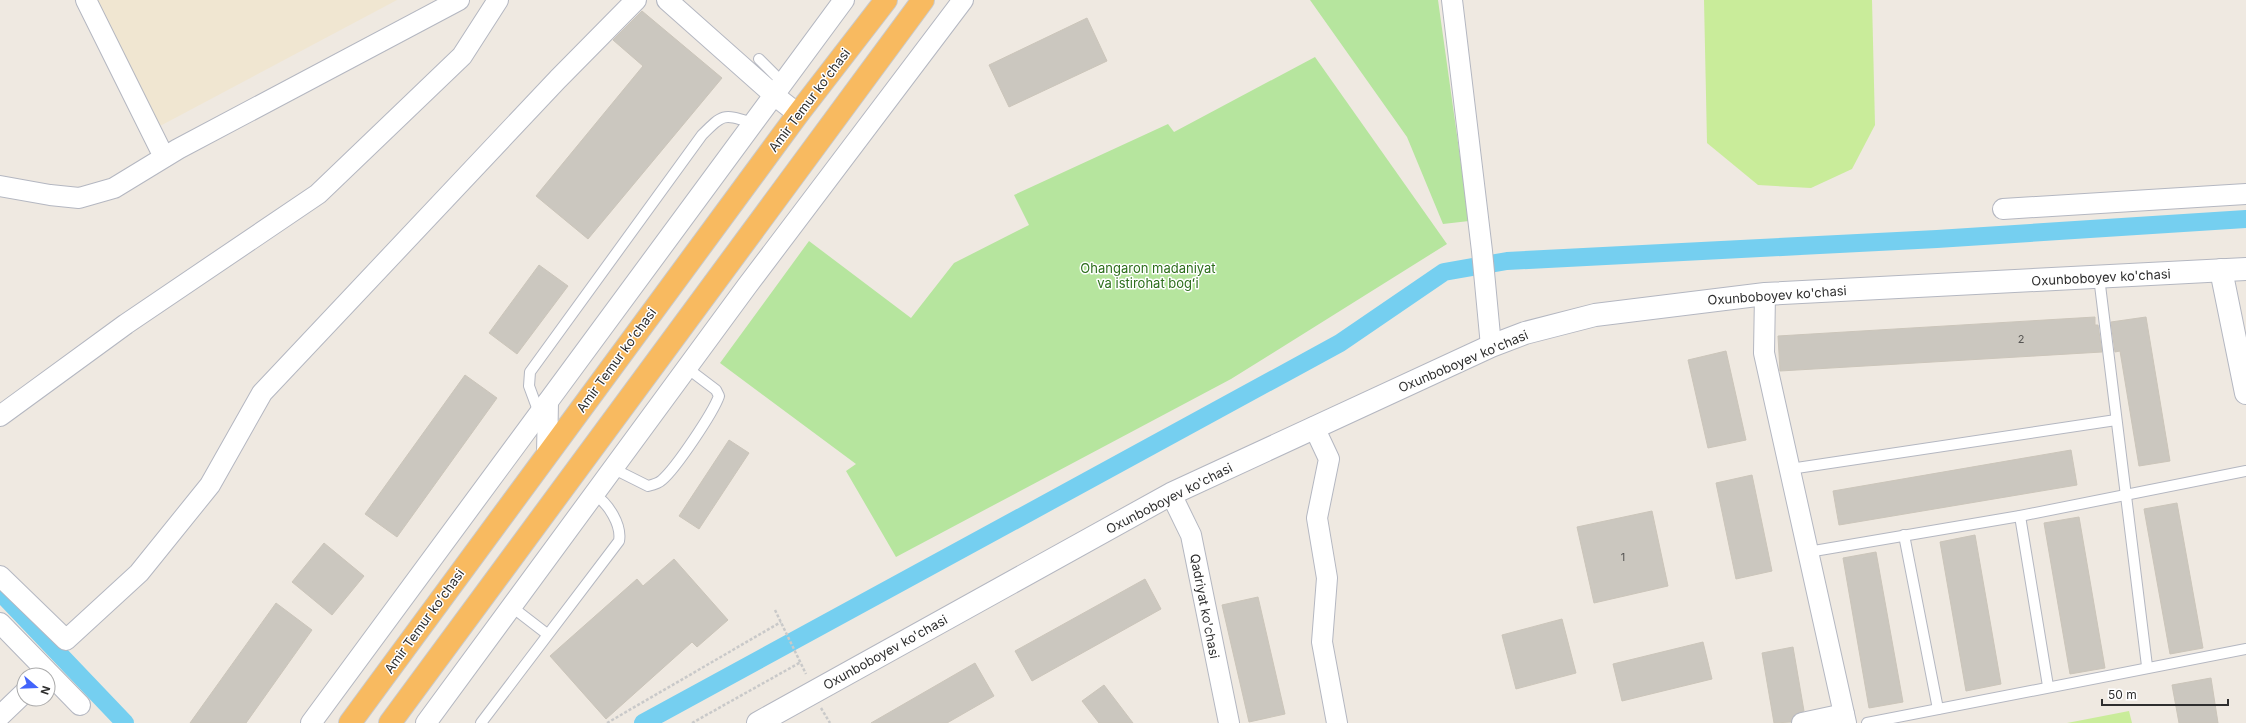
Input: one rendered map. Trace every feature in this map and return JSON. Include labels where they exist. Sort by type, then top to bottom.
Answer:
[{"type":"highway","name":"Amir Temur koʻchasi","points":[[350,723],[798,114],[886,0]]},
{"type":"highway","points":[[390,723],[923,0]]},
{"type":"main road","name":"Oxunboboyev ko'chasi","points":[[758,723],[1171,494],[1491,346],[1531,331],[1595,314],[1765,294],[2246,269]]},
{"type":"main road","points":[[2221,270],[2246,393]]},
{"type":"street","points":[[86,0],[164,157]]},
{"type":"street","points":[[0,186],[79,198],[114,188],[164,157],[459,0]]},
{"type":"street","points":[[0,416],[126,324],[318,194],[462,56],[498,0]]},
{"type":"street","points":[[0,576],[66,640],[139,573],[210,485],[262,393],[558,79],[636,0]]},
{"type":"street","points":[[667,0],[779,89],[798,114]]},
{"type":"street","points":[[311,723],[844,0]]},
{"type":"street","points":[[426,723],[809,203],[963,0]]},
{"type":"street","points":[[1452,0],[1482,251],[1491,346]]},
{"type":"street","points":[[2003,209],[2246,194]]},
{"type":"street","points":[[1765,294],[1764,352],[1845,719],[1802,723]]},
{"type":"street","points":[[543,407],[547,454]]},
{"type":"street","points":[[1314,427],[1329,459],[1317,518],[1327,578],[1322,642],[1337,723]]},
{"type":"street","name":"Qadriyat ko'chasi","points":[[1171,494],[1191,535],[1228,723]]},
{"type":"street","points":[[0,623],[39,667]]},
{"type":"street","points":[[56,684],[80,705]]},
{"type":"street","points":[[0,716],[16,700]]},
{"type":"lane","points":[[759,59],[779,89]]},
{"type":"lane","points":[[543,407],[529,386],[530,372],[702,135],[720,118],[730,116],[753,124]]},
{"type":"lane","points":[[2099,277],[2148,666]]},
{"type":"lane","points":[[614,469],[648,486],[662,480],[686,450],[716,407],[719,396],[716,390],[687,368]]},
{"type":"lane","points":[[1790,469],[2116,420]]},
{"type":"lane","points":[[1808,552],[2020,516],[2246,471]]},
{"type":"lane","points":[[481,723],[619,541],[620,533],[605,501],[596,494]]},
{"type":"lane","points":[[2020,516],[2048,686]]},
{"type":"lane","points":[[1904,535],[1938,709]]},
{"type":"lane","points":[[512,607],[547,634]]},
{"type":"lane","points":[[1867,723],[2148,666],[2246,649]]},
{"type":"path","points":[[775,610],[806,674]]},
{"type":"path","points":[[607,723],[781,622]]},
{"type":"path","points":[[692,723],[801,662]]},
{"type":"shaded area","points":[[95,0],[397,0],[160,126]]},
{"type":"green space","points":[[1310,0],[1438,0],[1469,221],[1443,224],[1407,137]]},
{"type":"green space","points":[[1704,0],[1872,0],[1875,125],[1852,169],[1811,188],[1758,185],[1707,143]]},
{"type":"green space","name":"Ohangaron madaniyat va istirohat bogʻi","points":[[1315,57],[1447,244],[1231,379],[896,557],[846,471],[856,464],[720,363],[809,241],[911,318],[954,263],[1029,225],[1014,195],[1168,124],[1174,132]]},
{"type":"green space","points":[[2129,711],[2132,723],[2067,723]]},
{"type":"building","points":[[642,11],[722,78],[588,239],[536,196],[643,66],[613,40]]},
{"type":"building","points":[[1087,18],[1107,61],[1009,107],[989,65]]},
{"type":"building","points":[[539,265],[568,286],[517,354],[489,333]]},
{"type":"building","points":[[2095,317],[2095,325],[2098,325],[2102,352],[1780,371],[1778,336]]},
{"type":"building","points":[[2146,317],[2170,461],[2139,466],[2120,351],[2115,352],[2111,322]]},
{"type":"building","points":[[1726,351],[1746,440],[1708,448],[1688,360]]},
{"type":"building","points":[[465,375],[497,398],[397,537],[365,514]]},
{"type":"building","points":[[729,440],[749,453],[699,529],[679,516]]},
{"type":"building","points":[[2071,450],[2077,485],[1839,525],[1833,491]]},
{"type":"building","points":[[1752,475],[1772,571],[1736,579],[1716,483]]},
{"type":"building","points":[[2177,503],[2203,648],[2170,654],[2144,509]]},
{"type":"building","points":[[1652,511],[1668,586],[1594,603],[1577,527]]},
{"type":"building","points":[[2079,517],[2105,668],[2070,674],[2044,523]]},
{"type":"building","points":[[1975,535],[2001,684],[1966,691],[1940,542]]},
{"type":"building","points":[[324,543],[364,576],[332,615],[292,582]]},
{"type":"building","points":[[1876,552],[1903,702],[1869,708],[1843,558]]},
{"type":"building","points":[[674,559],[728,620],[697,647],[692,642],[606,719],[550,656],[637,579],[643,586]]},
{"type":"building","points":[[1145,579],[1161,609],[1032,681],[1015,651]]},
{"type":"building","points":[[1258,597],[1285,714],[1249,722],[1222,605]]},
{"type":"building","points":[[276,603],[312,630],[246,723],[190,723]]},
{"type":"building","points":[[1562,619],[1576,673],[1516,689],[1502,635]]},
{"type":"building","points":[[1703,642],[1712,679],[1622,701],[1613,664]]},
{"type":"building","points":[[1793,647],[1804,711],[1795,714],[1791,722],[1774,723],[1762,653]]},
{"type":"building","points":[[975,663],[994,696],[947,723],[871,723]]},
{"type":"building","points":[[2211,678],[2218,723],[2179,723],[2172,685]]},
{"type":"building","points":[[1104,685],[1133,723],[1099,723],[1082,701]]},
{"type":"waterway","points":[[643,723],[1340,343],[1444,272],[1507,261],[1937,239],[2246,219]]},
{"type":"waterway","points":[[0,592],[125,723]]}]
